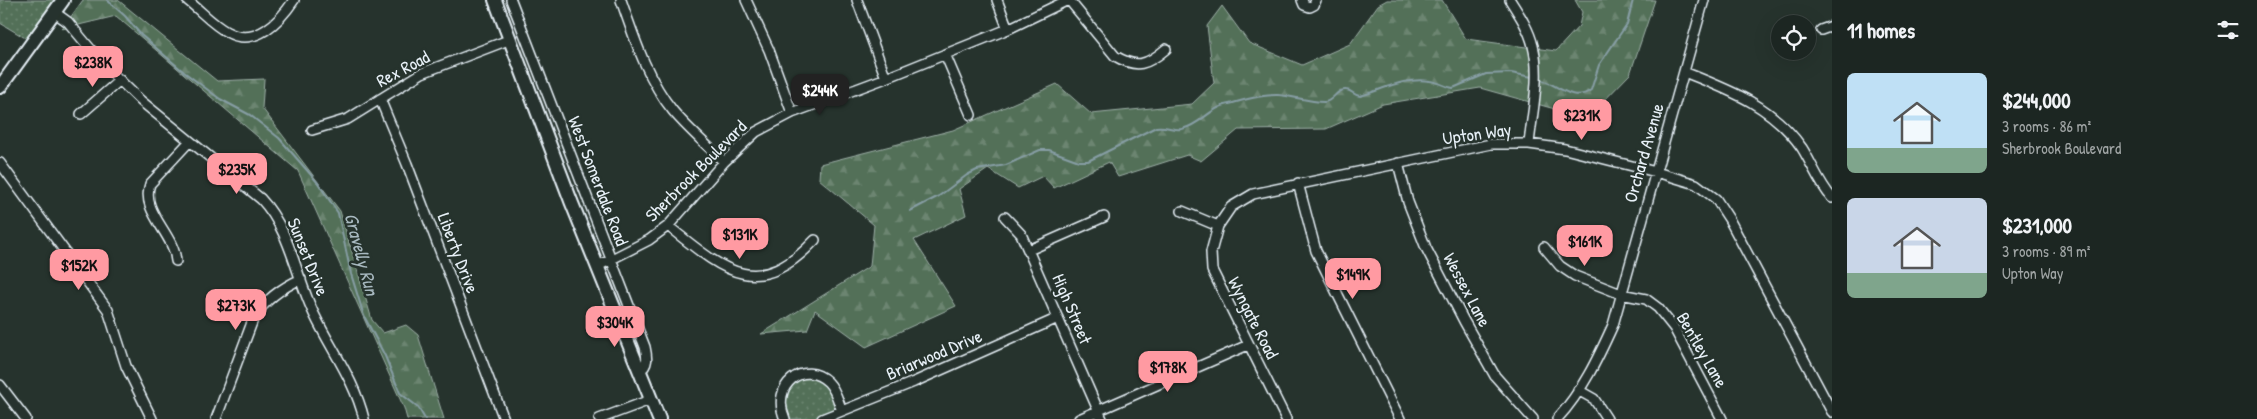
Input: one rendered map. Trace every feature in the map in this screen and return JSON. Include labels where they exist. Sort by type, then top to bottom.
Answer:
[{"type":"main road","points":[[0,87],[63,0]]},
{"type":"main road","name":"West Somerdale Road","points":[[495,0],[557,164],[604,263],[639,371],[659,419]]},
{"type":"street","points":[[187,0],[227,33],[244,37],[256,35],[269,28],[282,18],[294,0]]},
{"type":"street","name":"West Somerdale Road","points":[[510,0],[604,263]]},
{"type":"street","points":[[621,0],[635,40],[657,88],[673,111],[724,162]]},
{"type":"street","points":[[746,0],[769,50],[792,113]]},
{"type":"street","points":[[857,0],[886,78]]},
{"type":"street","points":[[997,0],[1008,29]]},
{"type":"street","points":[[1068,0],[1115,56],[1124,61],[1137,65],[1155,58],[1166,49]]},
{"type":"street","name":"Sherbrook Boulevard","points":[[604,263],[649,240],[668,226],[724,162],[756,132],[792,113],[1008,29],[1068,0]]},
{"type":"street","points":[[1302,0],[1304,5],[1308,7],[1314,5],[1316,0]]},
{"type":"street","points":[[1510,0],[1523,21],[1533,46],[1536,69],[1529,144]]},
{"type":"street","name":"Orchard Avenue","points":[[1557,419],[1578,390],[1601,351],[1613,325],[1704,0]]},
{"type":"street","name":"Sunset Drive","points":[[54,12],[68,22],[103,64],[141,101],[261,199],[271,210],[280,227],[314,316],[360,400],[364,419]]},
{"type":"street","points":[[1821,30],[1832,26]]},
{"type":"street","name":"Rex Road","points":[[312,130],[348,119],[422,73],[510,39]]},
{"type":"street","points":[[945,54],[971,115]]},
{"type":"street","points":[[1684,72],[1739,94],[1778,119],[1802,149],[1832,198]]},
{"type":"street","points":[[81,114],[120,80]]},
{"type":"street","name":"Liberty Drive","points":[[380,99],[504,419]]},
{"type":"street","points":[[176,261],[171,242],[153,214],[146,194],[150,184],[190,141]]},
{"type":"street","name":"Upton Way","points":[[1218,226],[1231,207],[1243,198],[1253,194],[1298,183],[1491,144],[1529,144],[1565,149],[1696,184],[1716,199],[1729,219],[1832,412]]},
{"type":"street","points":[[0,163],[108,310],[126,366],[152,419]]},
{"type":"street","name":"Wessex Lane","points":[[1398,163],[1408,202],[1426,248],[1464,321],[1495,376],[1533,419]]},
{"type":"street","points":[[1298,183],[1316,251],[1400,419]]},
{"type":"street","points":[[1182,211],[1218,226]]},
{"type":"street","name":"High Street","points":[[1005,217],[1021,234],[1100,415]]},
{"type":"street","points":[[1028,250],[1104,217]]},
{"type":"street","points":[[668,226],[697,249],[727,267],[744,274],[761,276],[779,269],[798,258],[815,240]]},
{"type":"street","name":"Wyngate Road","points":[[1218,226],[1211,252],[1212,270],[1286,419]]},
{"type":"street","name":"Bentley Lane","points":[[1544,247],[1560,266],[1575,276],[1621,294],[1646,298],[1658,308],[1674,328],[1722,419]]},
{"type":"street","points":[[216,419],[254,317],[262,304],[277,292],[300,279]]},
{"type":"street","name":"Briarwood Drive","points":[[822,419],[914,382],[1058,318]]},
{"type":"street","points":[[1079,419],[1100,415],[1248,345]]},
{"type":"street","points":[[785,419],[780,405],[785,386],[790,380],[806,374],[819,377],[829,383],[842,411]]},
{"type":"street","points":[[0,384],[26,419]]},
{"type":"street","points":[[1578,390],[1594,399],[1607,419]]},
{"type":"street","points":[[599,419],[650,400]]},
{"type":"green space","points":[[0,0],[54,0],[27,39],[0,23]]},
{"type":"green space","points":[[83,0],[118,0],[217,81],[264,79],[262,108],[340,211],[372,320],[383,333],[406,325],[418,335],[444,419],[407,419],[404,408],[298,171],[116,16],[62,29]]},
{"type":"green space","points":[[1387,0],[1442,0],[1466,39],[1556,51],[1579,26],[1582,12],[1575,0],[1655,0],[1630,74],[1597,108],[1569,113],[1480,88],[1383,104],[1326,129],[1238,130],[1201,161],[1187,155],[1118,177],[1109,162],[1054,188],[1043,176],[1018,188],[988,169],[959,189],[966,215],[914,240],[956,306],[866,347],[815,310],[807,330],[761,334],[870,266],[874,225],[819,179],[820,164],[953,130],[1057,84],[1091,114],[1192,104],[1214,83],[1207,26],[1222,6],[1249,43],[1302,65],[1350,44],[1378,5]]},
{"type":"green space","points":[[798,377],[824,379],[842,411],[822,419],[785,419],[782,393]]},
{"type":"waterway","name":"Gravelly Run","points":[[107,0],[125,16],[141,35],[184,72],[220,99],[250,115],[279,138],[318,183],[338,213],[351,274],[364,316],[385,356],[400,393],[418,407],[425,419]]},
{"type":"waterway","points":[[1539,79],[1571,94],[1584,94],[1591,90],[1599,65],[1627,24],[1633,0]]},
{"type":"waterway","points":[[910,211],[939,196],[967,175],[977,170],[1006,165],[1040,150],[1049,150],[1079,161],[1088,161],[1156,127],[1182,129],[1194,124],[1219,107],[1251,98],[1278,95],[1324,102],[1330,100],[1343,90],[1348,90],[1360,96],[1403,82],[1421,80],[1453,88],[1486,74],[1511,73],[1532,77]]}]
